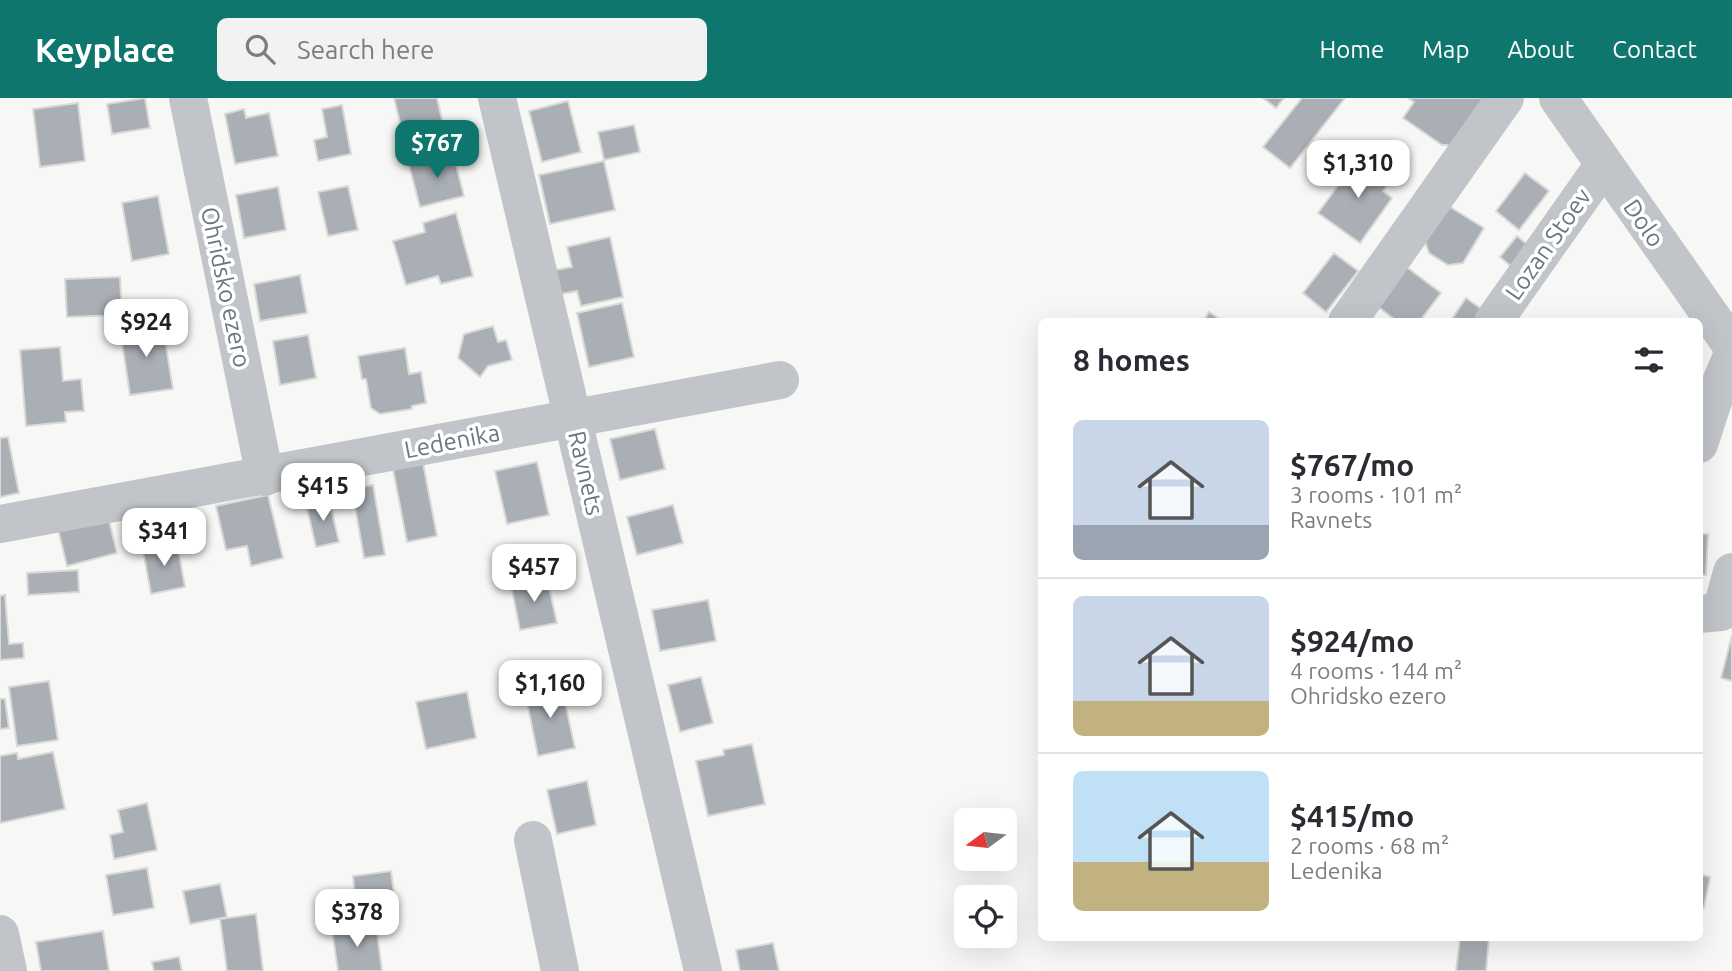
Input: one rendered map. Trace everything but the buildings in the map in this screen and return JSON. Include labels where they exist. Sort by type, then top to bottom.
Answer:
[{"type":"street","name":"Ohridsko ezero","points":[[188,98],[265,477]]},
{"type":"street","name":"Ravnets","points":[[497,98],[703,971]]},
{"type":"street","points":[[1350,318],[1505,98]]},
{"type":"street","name":"Dolo","points":[[1558,98],[1603,166],[1732,346]]},
{"type":"street","name":"Lozan Stoev","points":[[1496,318],[1603,166]]},
{"type":"street","points":[[1703,432],[1732,356]]},
{"type":"street","name":"Ledenika","points":[[0,524],[780,380]]},
{"type":"street","points":[[1703,614],[1721,612],[1732,572]]},
{"type":"street","points":[[533,840],[560,971]]},
{"type":"street","points":[[0,934],[8,971]]}]
